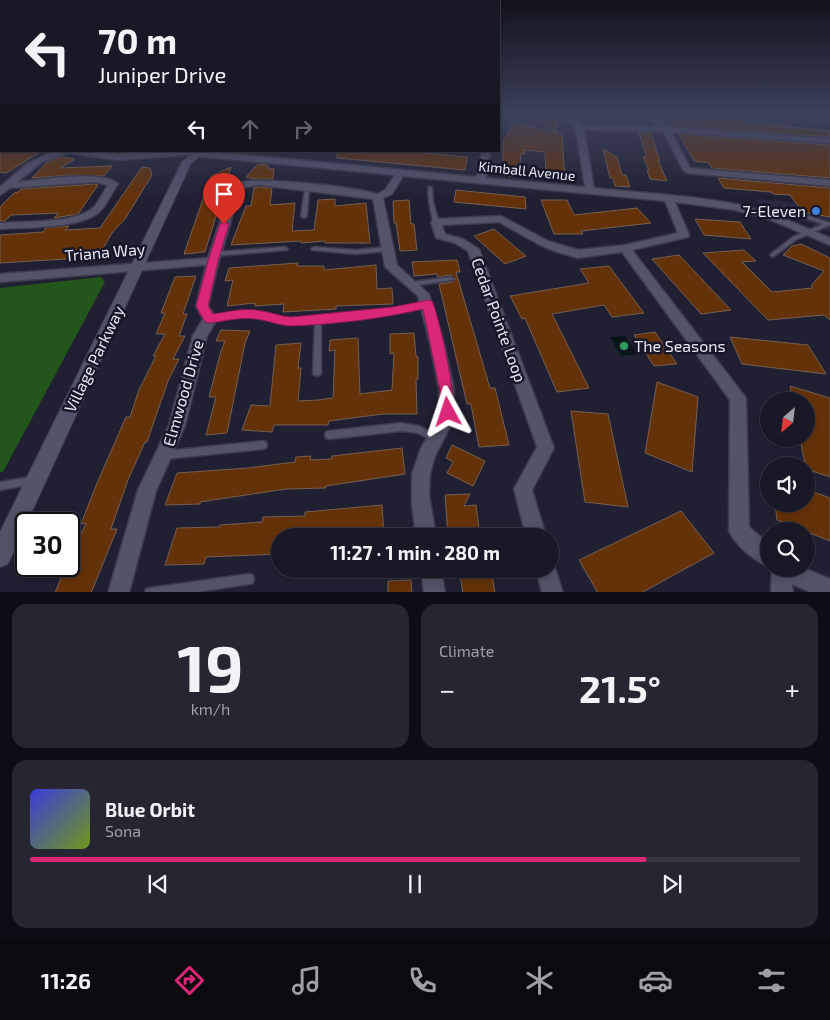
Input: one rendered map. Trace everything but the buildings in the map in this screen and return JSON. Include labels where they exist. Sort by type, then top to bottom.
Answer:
[{"type":"street","points":[[582,143],[590,191]]},
{"type":"street","points":[[673,143],[687,170],[830,183]]},
{"type":"street","points":[[4,189],[41,159],[51,154],[62,152]]},
{"type":"street","name":"Kimball Avenue","points":[[76,152],[118,157],[167,152],[401,172],[669,199],[736,208],[761,214],[830,242]]},
{"type":"street","points":[[481,180],[486,152]]},
{"type":"street","name":"Village Parkway","points":[[0,556],[192,154]]},
{"type":"street","points":[[401,172],[389,192],[378,197],[386,249],[391,268],[423,294],[428,304],[446,391],[448,412],[444,426],[428,452],[422,467],[419,495],[425,528]]},
{"type":"street","points":[[0,226],[73,220],[89,215],[97,210],[112,184],[108,181],[95,179],[4,189]]},
{"type":"street","name":"Elmwood Drive","points":[[118,592],[147,490],[165,455],[176,426],[200,335],[210,319],[202,306],[214,257],[237,188],[242,185],[259,182],[368,194],[378,197]]},
{"type":"street","points":[[436,222],[501,219],[544,243],[578,254],[625,248],[684,235],[669,199]]},
{"type":"street","name":"Cedar Pointe Loop","points":[[436,222],[440,236],[459,241],[473,250],[546,448],[522,489],[534,528]]},
{"type":"street","points":[[625,248],[738,398],[739,531],[760,549]]},
{"type":"street","name":"Triana Way","points":[[0,278],[214,257]]},
{"type":"street","points":[[782,577],[782,592]]},
{"type":"street","points":[[800,577],[830,590]]},
{"type":"street","points":[[433,578],[435,592]]},
{"type":"street","points":[[549,578],[553,592]]},
{"type":"lane","points":[[304,216],[307,188]]},
{"type":"lane","points":[[430,188],[436,222]]},
{"type":"lane","points":[[761,214],[784,209],[828,224]]},
{"type":"lane","points":[[773,255],[795,238],[828,224]]},
{"type":"lane","points":[[214,257],[285,249]]},
{"type":"lane","points":[[314,249],[356,252],[386,249]]},
{"type":"lane","points":[[412,284],[452,278]]},
{"type":"lane","points":[[210,319],[241,314],[258,314],[274,320],[291,321],[393,312],[428,304]]},
{"type":"lane","points":[[317,373],[318,319]]},
{"type":"lane","points":[[329,435],[401,427],[419,430],[437,439]]},
{"type":"lane","points":[[165,455],[263,445]]},
{"type":"lane","points":[[0,486],[35,481]]},
{"type":"lane","points":[[150,592],[249,579]]},
{"type":"shaded area","points":[[756,199],[830,206],[830,232],[758,205]]},
{"type":"shaded area","name":"The Seasons","points":[[625,336],[637,354],[621,356],[610,337]]},
{"type":"green space","points":[[101,277],[105,282],[3,472],[0,472],[0,288]]},
{"type":"place","name":"7-Eleven","points":[[816,211]]},
{"type":"place","name":"The Seasons","points":[[624,346]]},
{"type":"route","points":[[224,224],[202,306],[210,319],[241,314],[258,314],[274,320],[291,321],[393,312],[428,304],[446,391],[448,412]]}]
